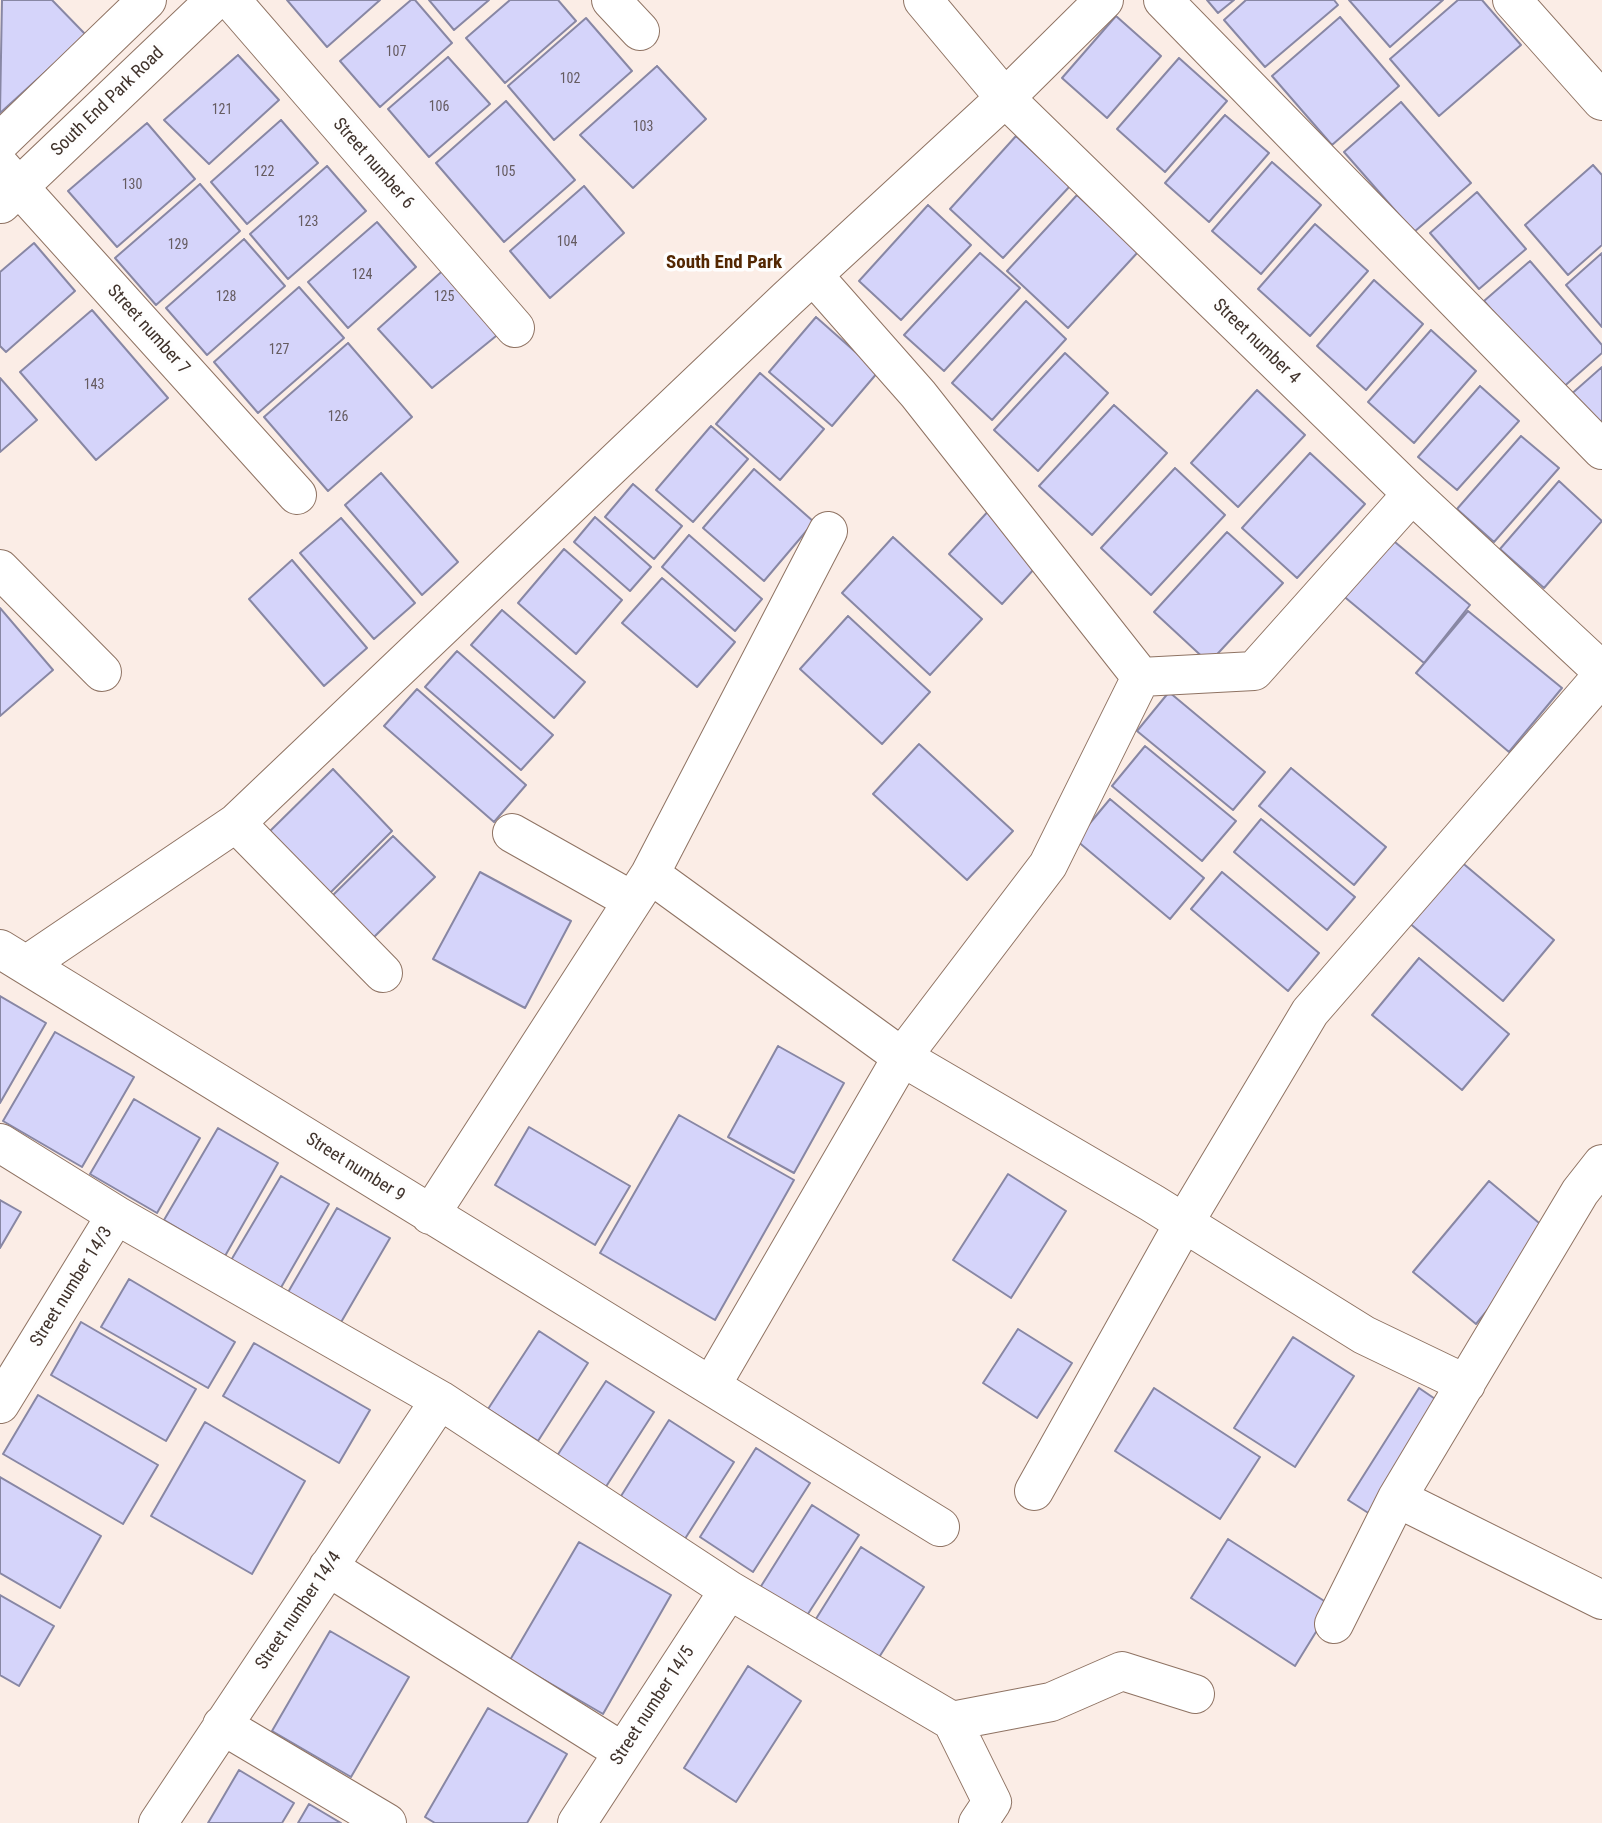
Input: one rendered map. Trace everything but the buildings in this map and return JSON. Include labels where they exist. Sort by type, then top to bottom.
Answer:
[{"type":"street","points":[[0,142],[147,0]]},
{"type":"street","name":"South End Park Road","points":[[6,186],[215,0]]},
{"type":"street","name":"Street number 6","points":[[231,0],[515,328]]},
{"type":"street","points":[[611,0],[640,31]]},
{"type":"street","name":"Street number 4","points":[[923,0],[1005,98],[1412,494],[1602,673]]},
{"type":"street","points":[[13,957],[236,823],[813,275],[1005,98],[1104,0]]},
{"type":"street","points":[[1163,0],[1602,450]]},
{"type":"street","points":[[1512,0],[1602,101]]},
{"type":"street","name":"Street number 7","points":[[6,186],[297,495]]},
{"type":"street","points":[[813,275],[918,394],[1141,677]]},
{"type":"street","points":[[1141,677],[1254,671],[1412,494]]},
{"type":"street","points":[[430,1215],[641,887],[828,531]]},
{"type":"street","points":[[0,569],[102,672]]},
{"type":"street","points":[[1034,1491],[1184,1223],[1310,1012],[1602,673]]},
{"type":"street","points":[[711,1386],[902,1057],[1048,865],[1141,677]]},
{"type":"street","points":[[236,823],[383,973]]},
{"type":"street","points":[[512,833],[641,887],[902,1057],[1184,1223],[1364,1335],[1466,1384]]},
{"type":"street","name":"Street number 9","points":[[13,957],[940,1527]]},
{"type":"street","name":"Street number 14/3","points":[[0,1143],[116,1215],[0,1404]]},
{"type":"street","points":[[1334,1624],[1396,1498],[1466,1384],[1595,1186]]},
{"type":"street","points":[[116,1215],[440,1400],[729,1590],[952,1721],[992,1802],[978,1823]]},
{"type":"street","name":"Street number 14/4","points":[[158,1823],[440,1400]]},
{"type":"street","points":[[1396,1498],[1602,1600]]},
{"type":"street","points":[[328,1567],[623,1752]]},
{"type":"street","name":"Street number 14/5","points":[[577,1823],[729,1590]]},
{"type":"street","points":[[952,1721],[1051,1702],[1122,1671],[1195,1694]]},
{"type":"street","points":[[222,1726],[387,1823]]},
{"type":"district","name":"South End Park","points":[[724,263]]}]
